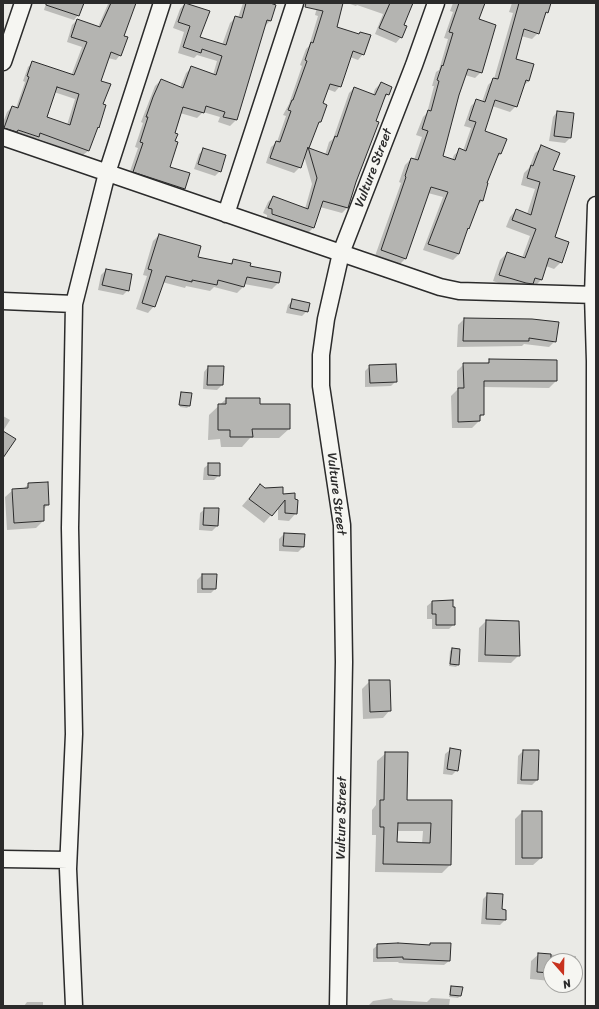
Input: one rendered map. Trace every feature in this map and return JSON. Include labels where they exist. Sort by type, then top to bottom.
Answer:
[{"type":"street","points":[[3,62],[23,3]]},
{"type":"street","points":[[74,1006],[68,860],[74,734],[70,528],[74,304],[107,173],[162,3]]},
{"type":"street","points":[[226,214],[295,3]]},
{"type":"street","name":"Vulture Street","points":[[338,1006],[344,662],[342,525],[321,386],[321,355],[326,319],[341,253],[414,65],[436,3]]},
{"type":"street","points":[[3,137],[440,287],[458,291],[594,295]]},
{"type":"street","points":[[594,1006],[594,295],[596,205]]},
{"type":"street","points":[[3,301],[74,304]]},
{"type":"street","points":[[3,859],[68,860]]},
{"type":"building","points":[[46,3],[84,3],[79,16],[46,5]]},
{"type":"building","points":[[111,3],[136,3],[124,36],[128,37],[121,56],[111,52],[101,81],[111,84],[103,104],[106,105],[99,128],[98,127],[89,151],[40,133],[39,137],[18,130],[17,132],[4,128],[12,106],[18,108],[29,77],[27,76],[32,61],[74,75],[87,42],[71,37],[77,19],[100,27]],"holes":[[[57,87],[79,94],[70,125],[47,117]]]},
{"type":"building","points":[[185,3],[210,11],[200,37],[226,45],[235,16],[242,18],[246,3],[270,3],[276,5],[271,21],[267,20],[237,120],[223,117],[225,112],[206,106],[204,113],[183,107],[175,133],[178,134],[175,141],[178,142],[170,167],[190,173],[185,189],[133,172],[143,143],[140,142],[148,117],[146,117],[161,79],[183,88],[191,66],[216,75],[222,56],[202,49],[201,53],[183,47],[190,26],[178,22]]},
{"type":"building","points":[[306,3],[343,3],[337,27],[359,34],[360,32],[371,35],[364,55],[353,51],[341,87],[330,84],[323,103],[327,105],[309,148],[328,155],[335,136],[337,137],[354,87],[375,95],[381,82],[392,87],[389,95],[386,94],[376,121],[379,122],[356,182],[348,208],[323,201],[314,228],[272,214],[272,209],[268,208],[273,196],[308,209],[317,178],[308,147],[301,168],[270,158],[276,141],[280,142],[291,111],[288,110],[307,61],[305,60],[311,42],[313,43],[323,11],[305,7]]},
{"type":"building","points":[[390,3],[413,3],[404,25],[407,26],[402,38],[379,28]]},
{"type":"building","points":[[459,3],[485,3],[479,19],[496,25],[482,73],[468,69],[459,95],[443,156],[455,160],[459,148],[466,151],[476,122],[469,120],[476,99],[485,102],[493,78],[498,79],[519,3],[551,3],[548,13],[546,12],[539,34],[524,29],[516,59],[534,64],[529,81],[526,80],[517,107],[495,100],[485,131],[507,139],[501,154],[499,153],[487,183],[483,201],[480,200],[459,254],[428,244],[448,192],[431,187],[406,259],[381,250],[411,158],[418,160],[428,131],[422,129],[428,110],[431,111],[439,81],[437,80],[453,33],[449,32]]},
{"type":"building","points":[[557,111],[574,113],[571,138],[554,136]]},
{"type":"building","points":[[541,145],[560,153],[553,170],[575,176],[555,237],[569,242],[562,263],[549,258],[542,280],[535,278],[533,284],[499,275],[507,252],[525,258],[536,229],[512,220],[516,209],[531,215],[540,182],[527,178],[531,165],[533,166]]},
{"type":"building","points":[[203,148],[226,155],[221,172],[198,164]]},
{"type":"building","points":[[159,234],[201,246],[198,257],[232,264],[233,259],[251,263],[250,266],[281,272],[279,283],[247,277],[244,287],[218,280],[217,285],[192,280],[192,282],[166,276],[155,307],[142,303],[152,270],[148,269]]},
{"type":"building","points":[[106,269],[132,274],[129,291],[102,285]]},
{"type":"building","points":[[292,299],[310,303],[308,312],[290,308]]},
{"type":"building","points":[[464,318],[532,319],[559,322],[556,342],[529,338],[529,341],[463,341]]},
{"type":"building","points":[[489,359],[557,360],[557,381],[484,381],[484,415],[480,415],[480,421],[458,422],[458,388],[464,388],[463,363],[489,363]]},
{"type":"building","points":[[396,364],[397,382],[370,383],[369,365]]},
{"type":"building","points":[[208,366],[224,366],[223,385],[207,385]]},
{"type":"building","points":[[181,392],[192,393],[190,406],[179,405]]},
{"type":"building","points":[[226,398],[260,398],[260,404],[290,404],[290,429],[252,429],[253,437],[230,437],[230,430],[218,430],[218,404],[226,404]]},
{"type":"building","points":[[3,431],[16,439],[3,458]]},
{"type":"building","points":[[208,463],[220,463],[220,476],[208,475]]},
{"type":"building","points":[[48,482],[49,505],[44,505],[44,521],[14,523],[12,489],[28,488],[28,483]]},
{"type":"building","points":[[260,484],[265,488],[283,487],[283,494],[295,493],[295,499],[298,500],[297,514],[285,513],[285,500],[272,516],[249,499]]},
{"type":"building","points":[[204,508],[219,508],[218,526],[203,525]]},
{"type":"building","points":[[284,533],[305,534],[304,547],[283,546]]},
{"type":"building","points":[[202,574],[217,574],[216,589],[202,589]]},
{"type":"building","points":[[453,600],[453,607],[455,607],[455,625],[436,625],[436,614],[432,614],[432,601]]},
{"type":"building","points":[[486,620],[519,621],[520,656],[485,655]]},
{"type":"building","points":[[452,648],[460,649],[459,665],[450,664]]},
{"type":"building","points":[[369,680],[390,680],[391,711],[370,712]]},
{"type":"building","points":[[450,748],[461,750],[458,771],[447,769]]},
{"type":"building","points":[[523,750],[539,750],[538,780],[521,780]]},
{"type":"building","points":[[385,752],[408,752],[407,800],[452,800],[451,865],[383,864],[384,827],[380,827],[380,800],[384,800]],"holes":[[[398,823],[431,823],[430,843],[397,842]]]},
{"type":"building","points":[[522,811],[542,811],[542,858],[522,858]]},
{"type":"building","points":[[487,893],[503,894],[502,909],[506,910],[506,920],[486,919]]},
{"type":"building","points":[[398,943],[430,945],[430,943],[451,943],[450,961],[403,959],[403,957],[377,958],[377,944]]},
{"type":"building","points":[[538,953],[543,953],[543,972],[537,972]]},
{"type":"building","points":[[451,986],[463,987],[461,996],[450,995]]}]
